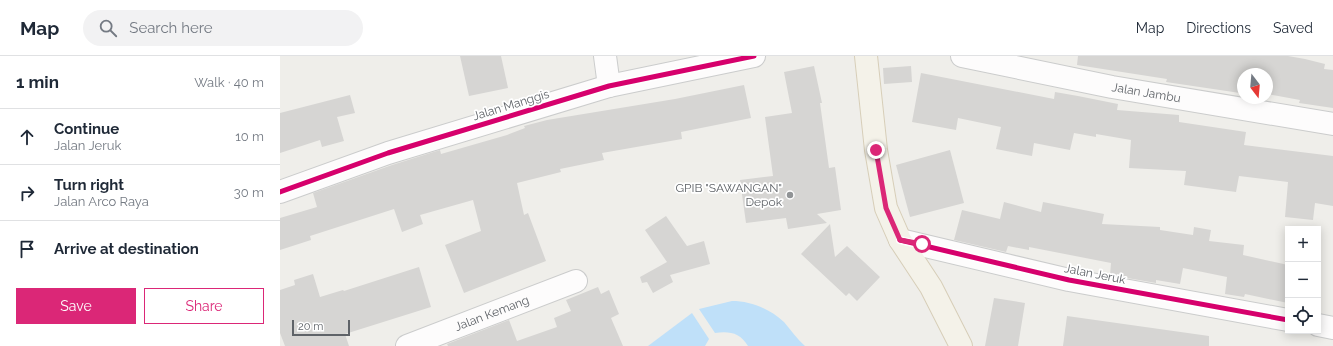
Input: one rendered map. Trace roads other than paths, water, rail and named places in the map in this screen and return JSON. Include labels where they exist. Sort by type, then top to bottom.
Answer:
[{"type":"main road","points":[[866,56],[876,150],[886,208],[900,240],[931,287],[961,346]]},
{"type":"street","points":[[605,56],[608,86]]},
{"type":"street","name":"Jalan Manggis","points":[[280,192],[388,153],[608,86],[754,56]]},
{"type":"street","name":"Jalan Jambu","points":[[962,56],[1112,87],[1333,124]]},
{"type":"street","name":"Jalan Jeruk","points":[[900,240],[1069,280],[1285,319]]},
{"type":"street","name":"Jalan Kemang","points":[[407,346],[576,281]]},
{"type":"street","points":[[1321,326],[1333,328]]},
{"type":"water","points":[[732,301],[753,304],[773,313],[784,322],[805,346],[748,346],[742,338],[734,334],[725,332],[715,333],[699,309]]},
{"type":"water","points":[[692,313],[709,339],[705,346],[648,346]]},
{"type":"place","name":"GPIB \"SAWANGAN\" Depok","points":[[790,195]]}]
